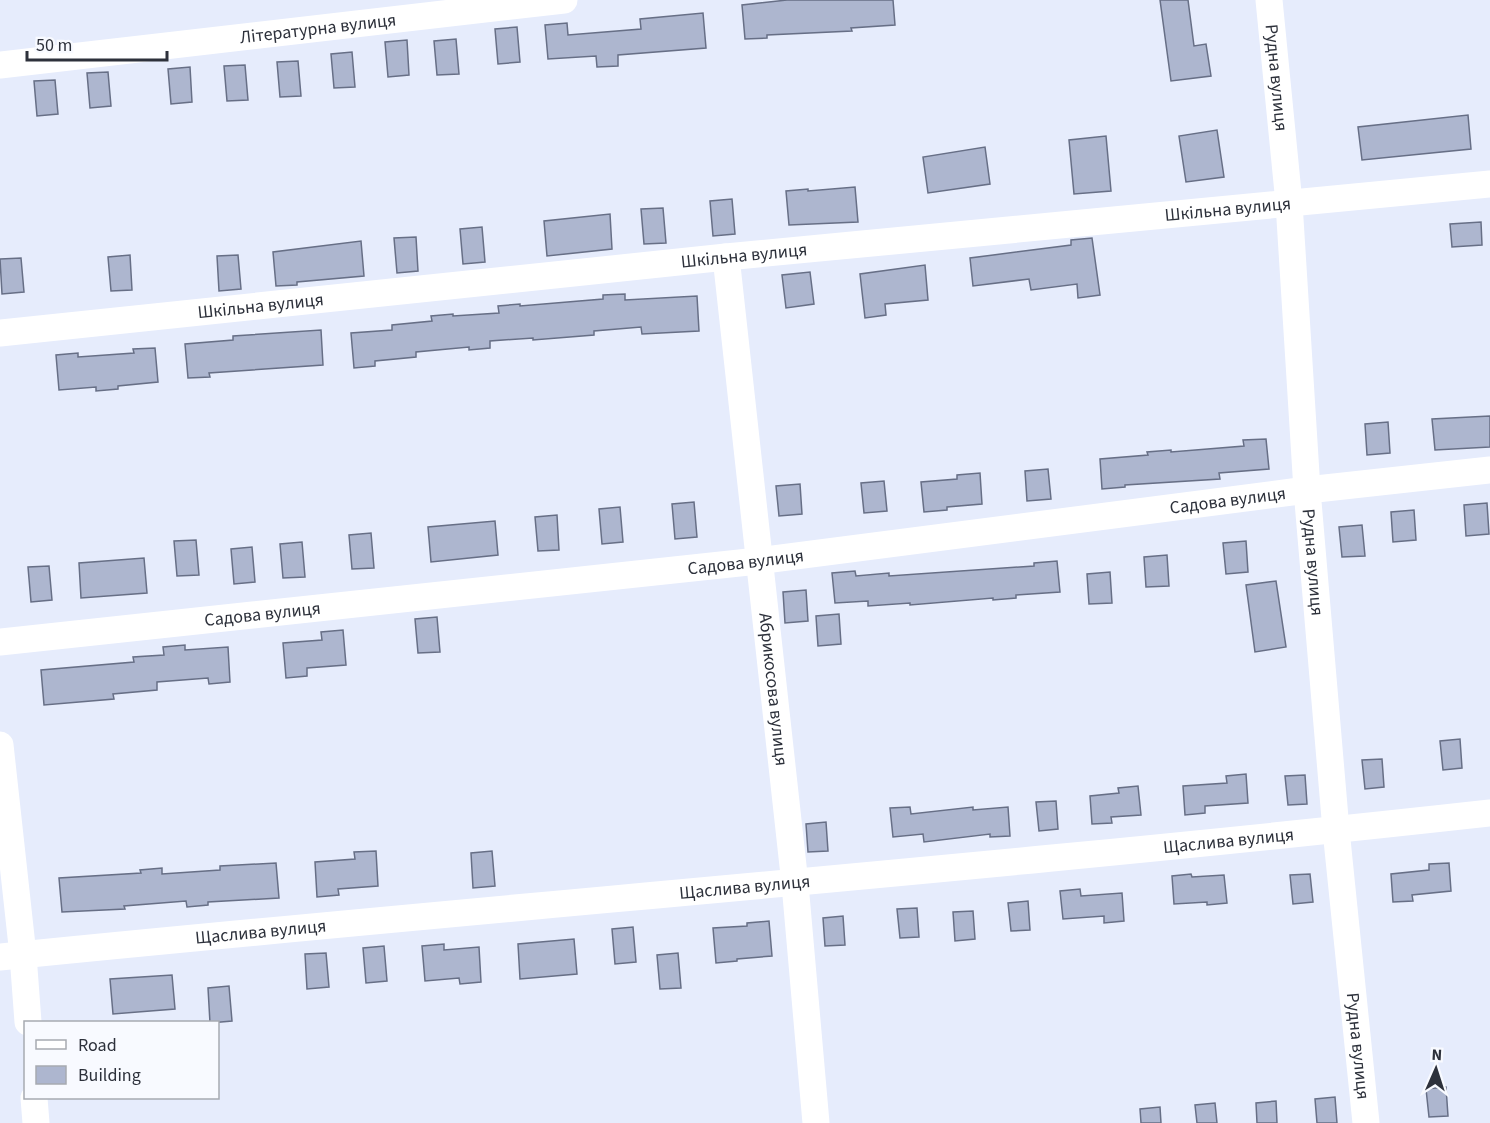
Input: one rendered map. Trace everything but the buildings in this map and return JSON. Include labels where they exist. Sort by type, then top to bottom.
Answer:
[{"type":"street","name":"Літературна вулиця","points":[[0,65],[564,0]]},
{"type":"street","name":"Рудна вулиця","points":[[1269,0],[1289,203],[1307,490],[1336,830],[1366,1123]]},
{"type":"street","name":"Шкільна вулиця","points":[[0,333],[726,257],[1490,184]]},
{"type":"street","name":"Абрикосова вулиця","points":[[726,257],[795,884],[816,1123]]},
{"type":"street","name":"Садова вулиця","points":[[0,642],[758,561],[1307,490],[1490,470]]},
{"type":"street","points":[[0,744],[12,956],[28,1021]]},
{"type":"street","name":"Щаслива вулиця","points":[[12,956],[795,884],[1490,813]]},
{"type":"street","points":[[34,1099],[36,1123]]}]
